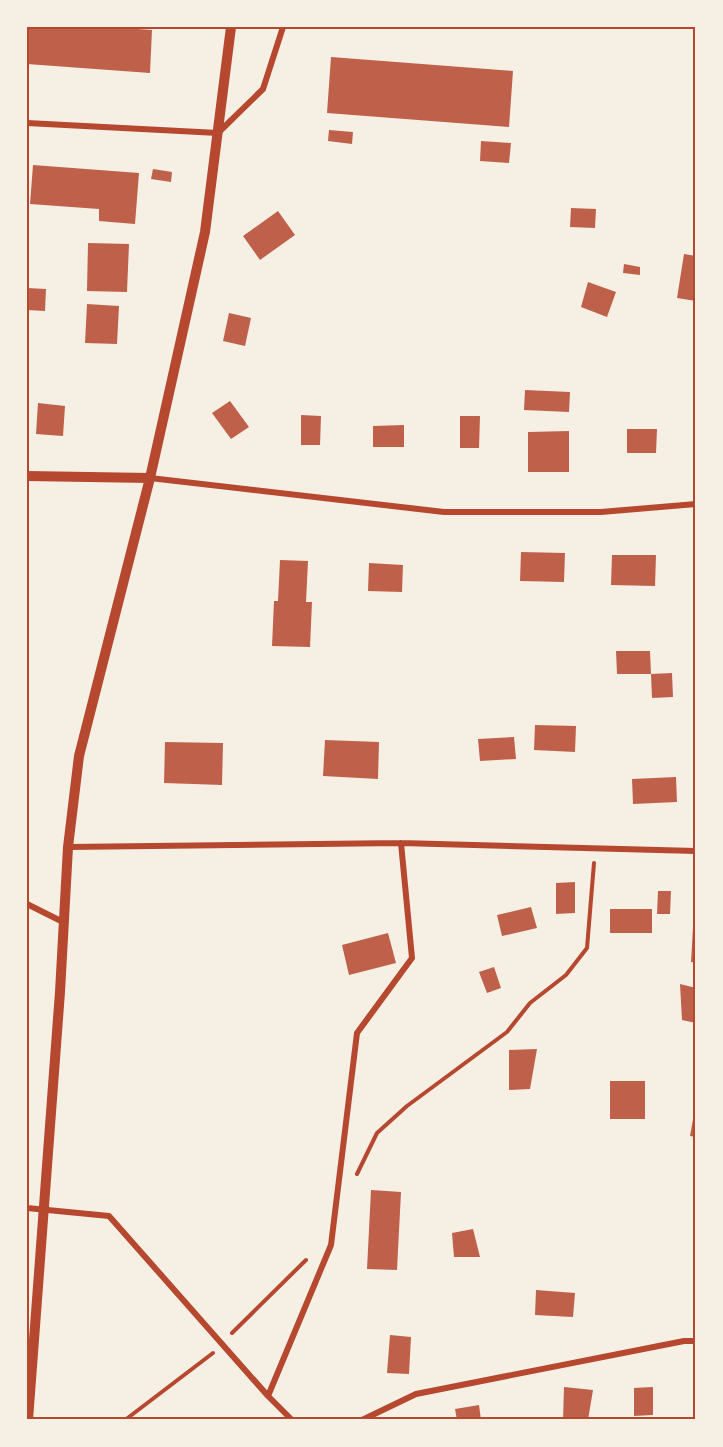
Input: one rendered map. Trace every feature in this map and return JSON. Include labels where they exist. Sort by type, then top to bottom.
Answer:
[{"type":"street","points":[[28,1420],[45,1209],[68,847],[79,756],[150,478],[205,232],[231,27]]},
{"type":"street","points":[[27,123],[218,133],[263,89],[282,27]]},
{"type":"street","points":[[27,476],[150,478],[444,512],[601,512],[696,504]]},
{"type":"street","points":[[68,847],[402,843],[696,851]]},
{"type":"street","points":[[268,1396],[331,1245],[357,1033],[412,958],[402,843]]},
{"type":"street","points":[[27,904],[63,922]]},
{"type":"street","points":[[27,1208],[109,1216],[268,1396],[292,1420]]},
{"type":"street","points":[[362,1420],[416,1394],[684,1341],[696,1341]]},
{"type":"path","points":[[355,1179],[377,1133],[407,1106],[507,1032],[530,1003],[566,975],[587,948],[595,848]]},
{"type":"path","points":[[125,1420],[215,1352],[310,1256]]},
{"type":"building","points":[[27,27],[109,27],[152,30],[150,73],[27,64]]},
{"type":"building","points":[[331,57],[513,71],[509,127],[327,113]]},
{"type":"building","points":[[329,130],[353,132],[352,144],[328,141]]},
{"type":"building","points":[[481,141],[511,143],[509,163],[480,161]]},
{"type":"building","points":[[33,165],[139,173],[135,224],[99,221],[99,209],[30,204]]},
{"type":"building","points":[[153,169],[172,172],[171,182],[151,179]]},
{"type":"building","points":[[571,208],[596,209],[595,228],[570,227]]},
{"type":"building","points":[[278,211],[295,235],[260,260],[243,236]]},
{"type":"building","points":[[88,243],[129,244],[127,292],[87,291]]},
{"type":"building","points":[[684,254],[696,256],[696,301],[677,298]]},
{"type":"building","points":[[624,264],[640,267],[640,275],[623,273]]},
{"type":"building","points":[[588,282],[616,292],[607,317],[581,307]]},
{"type":"building","points":[[27,288],[46,289],[45,311],[27,310]]},
{"type":"building","points":[[87,304],[119,306],[117,344],[85,343]]},
{"type":"building","points":[[229,313],[251,318],[245,346],[223,341]]},
{"type":"building","points":[[525,390],[570,392],[569,412],[524,410]]},
{"type":"building","points":[[230,401],[249,427],[231,439],[212,413]]},
{"type":"building","points":[[38,403],[65,406],[63,436],[36,434]]},
{"type":"building","points":[[301,415],[321,416],[320,445],[301,445]]},
{"type":"building","points":[[460,416],[480,416],[479,448],[460,448]]},
{"type":"building","points":[[404,425],[404,447],[373,447],[373,426]]},
{"type":"building","points":[[627,429],[657,429],[656,453],[627,453]]},
{"type":"building","points":[[569,431],[569,472],[528,472],[528,432]]},
{"type":"building","points":[[521,552],[565,553],[564,582],[520,581]]},
{"type":"building","points":[[612,555],[656,555],[655,586],[611,585]]},
{"type":"building","points":[[280,560],[308,561],[306,602],[312,602],[310,647],[272,646],[274,601],[278,601]]},
{"type":"building","points":[[369,563],[403,565],[402,592],[368,591]]},
{"type":"building","points":[[616,651],[650,651],[651,674],[617,674]]},
{"type":"building","points":[[672,673],[673,697],[652,698],[651,674]]},
{"type":"building","points":[[535,725],[576,726],[575,752],[534,750]]},
{"type":"building","points":[[514,737],[516,759],[480,761],[478,739]]},
{"type":"building","points":[[325,740],[379,742],[378,779],[323,776]]},
{"type":"building","points":[[165,742],[223,743],[222,785],[164,783]]},
{"type":"building","points":[[676,777],[677,802],[633,804],[632,779]]},
{"type":"building","points":[[575,882],[575,913],[556,914],[556,883]]},
{"type":"building","points":[[658,891],[671,891],[670,914],[657,914]]},
{"type":"building","points":[[531,907],[537,928],[502,936],[497,915]]},
{"type":"building","points":[[610,909],[652,909],[652,933],[610,933]]},
{"type":"building","points":[[693,927],[696,927],[696,963],[691,962]]},
{"type":"building","points":[[388,933],[396,963],[349,975],[342,945]]},
{"type":"building","points":[[494,967],[501,988],[487,993],[479,972]]},
{"type":"building","points":[[680,984],[696,988],[696,1023],[682,1020]]},
{"type":"building","points":[[537,1049],[530,1089],[509,1090],[509,1050]]},
{"type":"building","points":[[610,1081],[645,1081],[645,1119],[610,1119]]},
{"type":"building","points":[[696,1108],[696,1137],[690,1136]]},
{"type":"building","points":[[371,1190],[401,1192],[397,1270],[367,1269]]},
{"type":"building","points":[[473,1229],[480,1257],[454,1257],[452,1233]]},
{"type":"building","points":[[536,1290],[575,1293],[573,1317],[535,1315]]},
{"type":"building","points":[[390,1335],[411,1337],[409,1374],[387,1373]]},
{"type":"building","points":[[564,1387],[593,1390],[588,1420],[563,1420]]},
{"type":"building","points":[[653,1387],[653,1415],[634,1416],[634,1388]]},
{"type":"building","points":[[479,1405],[481,1420],[457,1420],[455,1409]]}]
